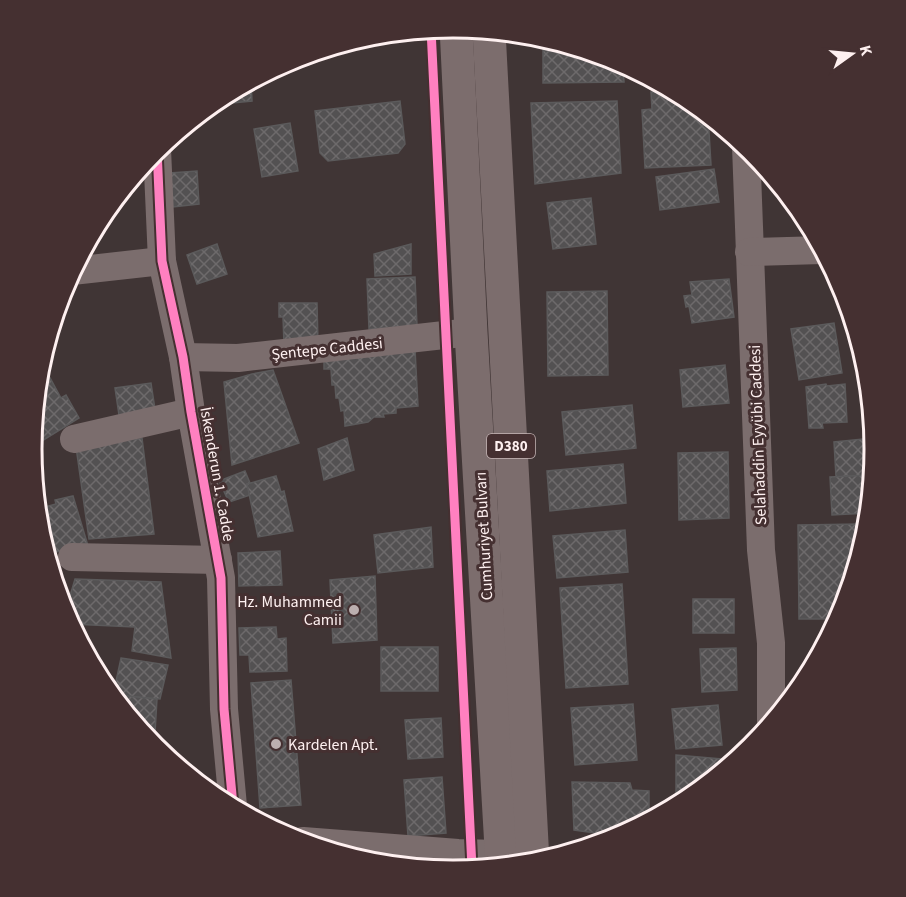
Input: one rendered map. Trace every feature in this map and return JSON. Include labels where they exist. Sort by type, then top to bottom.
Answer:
[{"type":"main road","name":"Cumhuriyet Bulvarı","points":[[457,38],[471,332],[502,857]]},
{"type":"main road","name":"Cumhuriyet Bulvarı","points":[[489,39],[532,852]]},
{"type":"street","name":"Selahaddin Eyyübi Caddesi","points":[[746,161],[761,550],[771,643],[771,708]]},
{"type":"street","name":"İskenderun 1. Cadde","points":[[158,163],[162,261],[183,357],[221,578],[224,709],[232,794]]},
{"type":"street","points":[[749,252],[813,250]]},
{"type":"street","points":[[83,270],[162,261]]},
{"type":"street","name":"Şentepe Caddesi","points":[[183,357],[238,358],[471,332]]},
{"type":"street","points":[[74,439],[191,412]]},
{"type":"street","points":[[72,557],[218,560]]},
{"type":"street","points":[[344,844],[492,858]]},
{"type":"building","points":[[543,48],[585,59],[624,75],[624,82],[543,83]]},
{"type":"building","points":[[252,91],[252,101],[232,103]]},
{"type":"building","points":[[651,92],[658,93],[709,127],[711,165],[645,168],[642,110],[652,109]]},
{"type":"building","points":[[400,101],[405,144],[398,153],[328,161],[320,153],[315,111]]},
{"type":"building","points":[[617,101],[621,173],[535,184],[531,103]]},
{"type":"building","points":[[290,123],[298,171],[262,177],[254,129]]},
{"type":"building","points":[[714,169],[719,202],[660,210],[656,177]]},
{"type":"building","points":[[197,171],[199,204],[173,207],[170,173]]},
{"type":"building","points":[[591,198],[596,244],[553,249],[547,203]]},
{"type":"building","points":[[217,244],[227,274],[197,284],[187,255]]},
{"type":"building","points":[[411,244],[411,274],[375,276],[374,254]]},
{"type":"building","points":[[415,277],[417,326],[369,329],[367,279]]},
{"type":"building","points":[[729,279],[734,317],[692,323],[689,306],[686,307],[684,296],[692,295],[690,282]]},
{"type":"building","points":[[607,291],[608,375],[548,376],[547,292]]},
{"type":"building","points":[[279,303],[317,303],[318,343],[284,344],[283,317],[279,317]]},
{"type":"building","points":[[834,323],[842,373],[799,380],[791,329]]},
{"type":"building","points":[[415,349],[418,406],[396,408],[396,413],[383,414],[384,417],[374,417],[368,422],[345,426],[344,410],[341,411],[339,398],[336,398],[331,369],[324,369],[324,359]]},
{"type":"building","points":[[725,365],[729,403],[683,407],[680,370]]},
{"type":"building","points":[[273,370],[299,443],[232,465],[224,382]]},
{"type":"building","points":[[49,376],[61,398],[66,395],[79,418],[42,441]]},
{"type":"building","points":[[151,383],[156,416],[120,422],[115,388]]},
{"type":"building","points":[[826,384],[827,386],[845,384],[847,422],[822,423],[823,428],[809,428],[806,387]]},
{"type":"building","points":[[632,405],[636,448],[566,455],[562,412]]},
{"type":"building","points":[[142,438],[154,534],[89,539],[76,447]]},
{"type":"building","points":[[347,438],[354,470],[324,480],[318,449]]},
{"type":"building","points":[[864,439],[863,476],[836,477],[834,442]]},
{"type":"building","points":[[728,452],[729,518],[679,520],[678,453]]},
{"type":"building","points":[[623,464],[626,503],[550,511],[547,471]]},
{"type":"building","points":[[245,471],[250,483],[247,484],[250,495],[229,502],[219,481]]},
{"type":"building","points":[[863,475],[858,514],[832,515],[830,477]]},
{"type":"building","points":[[276,476],[281,492],[284,491],[293,531],[258,537],[247,484]]},
{"type":"building","points":[[73,496],[89,549],[55,552],[47,506],[56,504],[55,500]]},
{"type":"building","points":[[857,524],[842,581],[827,619],[799,619],[798,525]]},
{"type":"building","points":[[431,527],[433,567],[378,573],[374,535]]},
{"type":"building","points":[[625,530],[628,572],[557,578],[553,536]]},
{"type":"building","points":[[280,551],[282,585],[239,586],[238,553]]},
{"type":"building","name":"Hz. Muhammed Camii","points":[[375,576],[377,640],[333,643],[330,580]]},
{"type":"building","points":[[75,579],[161,582],[171,658],[132,651],[135,627],[81,624],[70,597]]},
{"type":"building","points":[[622,584],[628,684],[566,688],[560,588]]},
{"type":"building","points":[[693,599],[734,599],[734,633],[693,633]]},
{"type":"building","points":[[276,627],[277,639],[286,638],[287,671],[250,672],[249,655],[240,655],[239,628]]},
{"type":"building","points":[[381,647],[438,647],[438,691],[381,691]]},
{"type":"building","points":[[736,648],[737,690],[702,692],[700,649]]},
{"type":"building","points":[[121,658],[168,665],[160,699],[125,696],[116,683]]},
{"type":"building","name":"Kardelen Apt.","points":[[291,680],[301,805],[260,808],[251,683]]},
{"type":"building","points":[[125,696],[157,699],[155,731]]},
{"type":"building","points":[[633,704],[637,760],[575,765],[571,708]]},
{"type":"building","points":[[718,705],[722,745],[676,749],[672,709]]},
{"type":"building","points":[[441,718],[443,757],[408,759],[405,720]]},
{"type":"building","points":[[676,755],[723,759],[703,775],[676,793]]},
{"type":"building","points":[[442,777],[446,833],[408,836],[404,780]]},
{"type":"building","points":[[572,782],[630,783],[632,790],[649,791],[649,809],[635,817],[597,833],[574,830]]},
{"type":"cycle path","points":[[431,38],[472,859]]},
{"type":"cycle path","points":[[158,163],[162,261],[183,357],[221,578],[224,709],[232,794]]},
{"type":"place","name":"Hz. Muhammed Camii","points":[[354,610]]},
{"type":"place","name":"Kardelen Apt.","points":[[276,744]]}]
